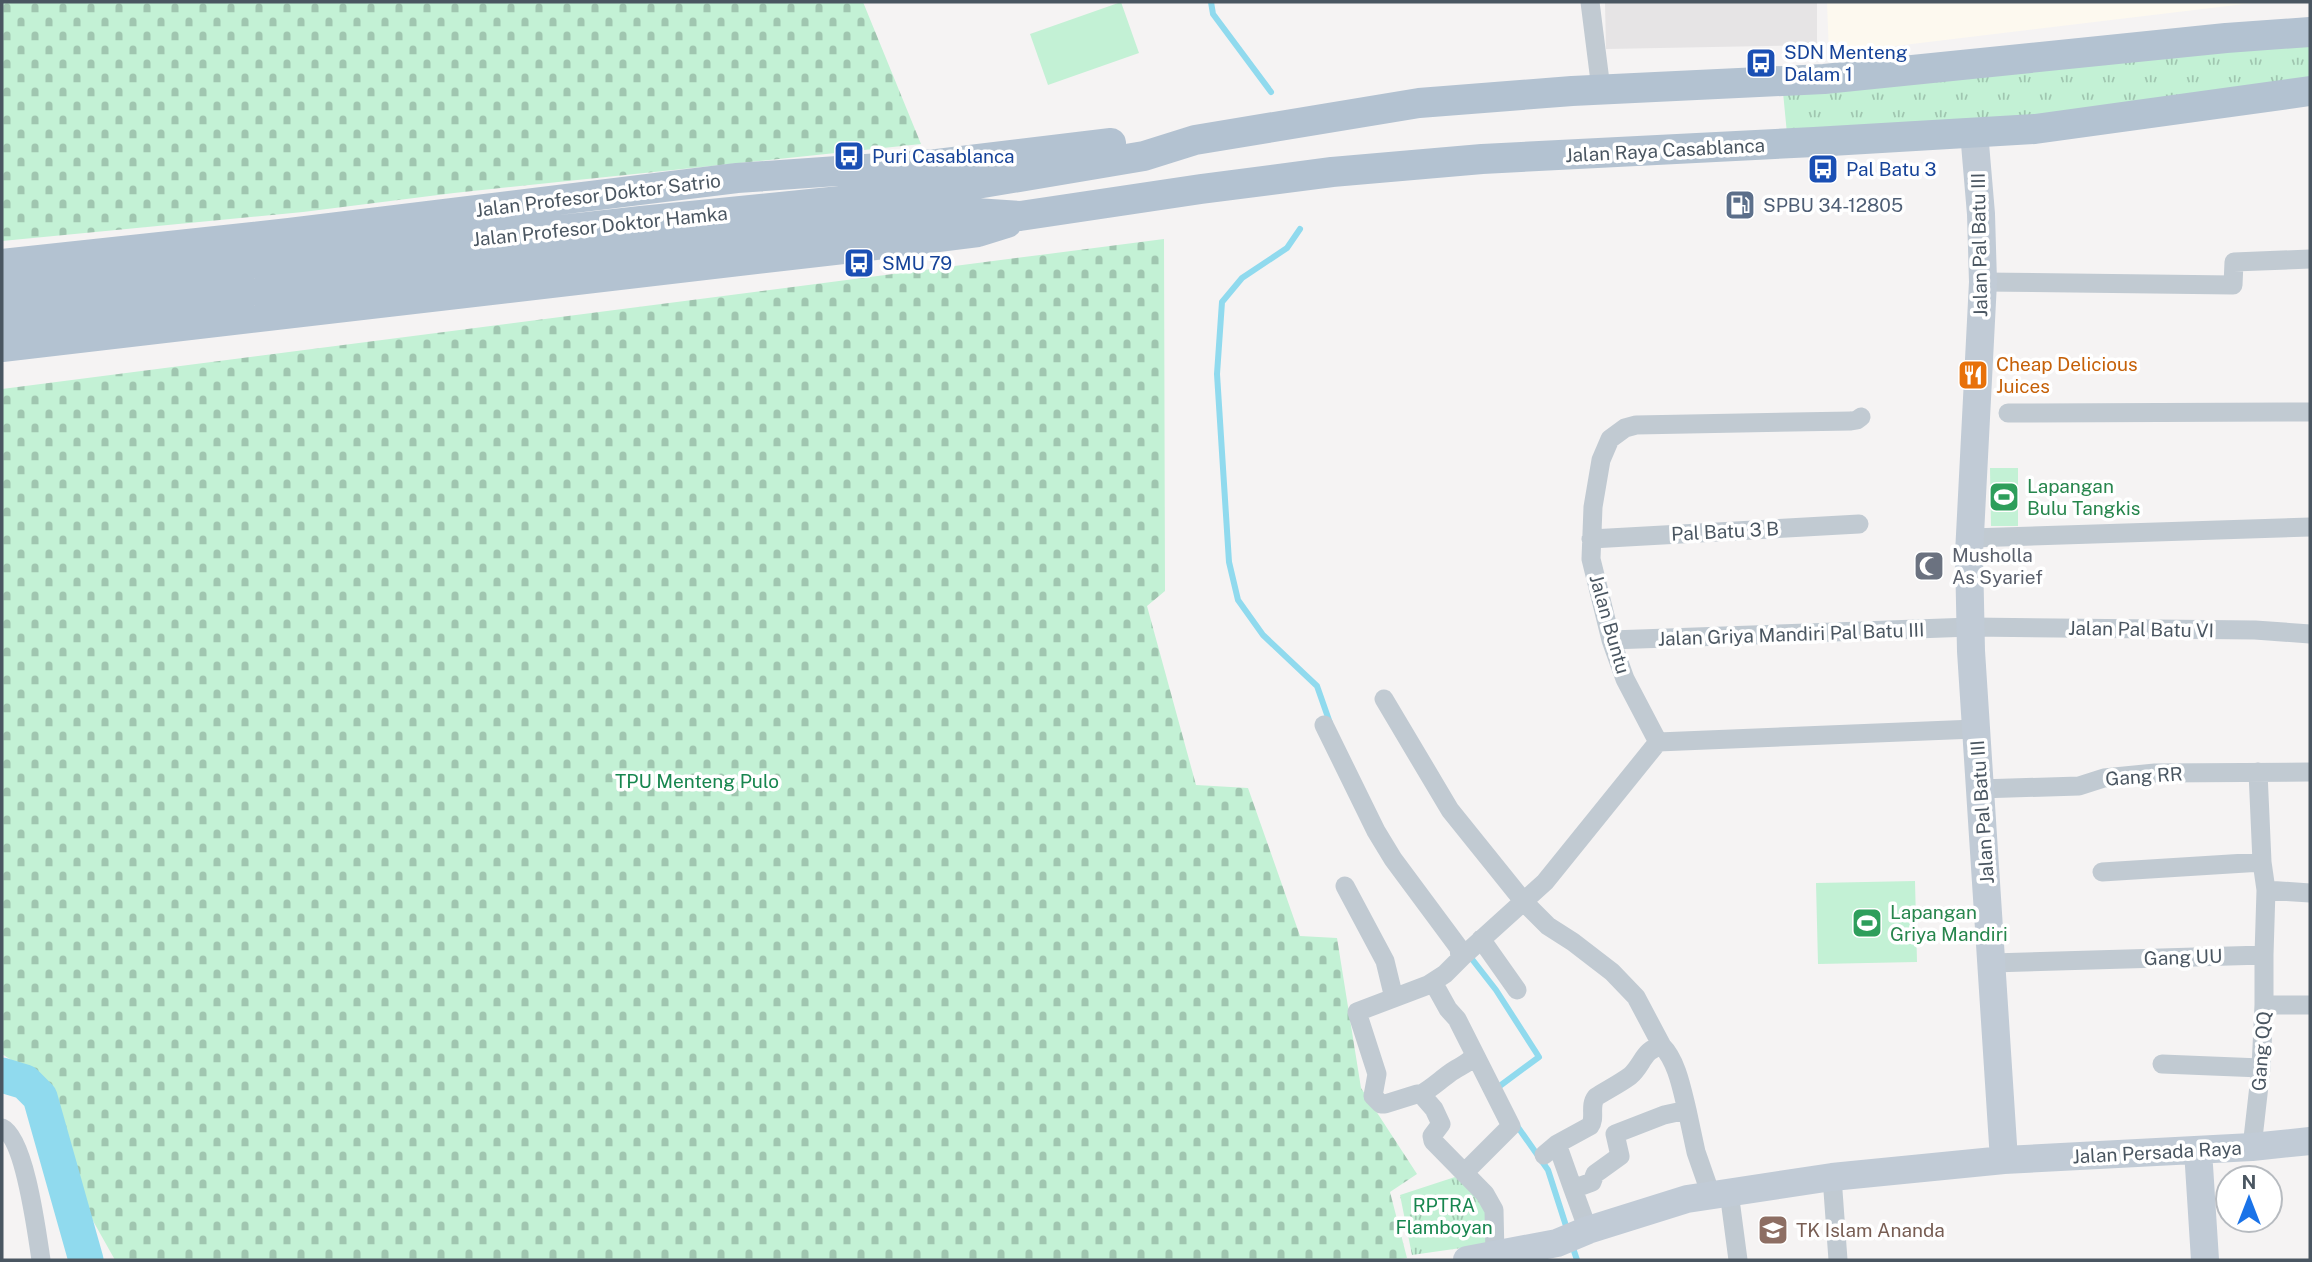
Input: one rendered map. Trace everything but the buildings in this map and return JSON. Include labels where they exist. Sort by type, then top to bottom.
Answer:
[{"type":"main road","points":[[1195,140],[1419,103],[1601,89],[1824,79],[2310,32]]},
{"type":"main road","name":"Jalan Raya Casablanca","points":[[1020,216],[1319,174],[1482,159],[1975,132],[2086,123],[2310,91]]},
{"type":"main road","name":"Jalan Profesor Doktor Satrio","points":[[2,264],[289,233],[737,178],[937,164],[1145,139],[1195,140]]},
{"type":"main road","name":"Jalan Profesor Doktor Hamka","points":[[2,318],[931,204],[1144,156],[1195,140]]},
{"type":"main road","name":"Jalan Profesor Doktor Hamka","points":[[2,292],[641,220],[931,204],[960,212],[1020,216]]},
{"type":"main road","points":[[2,347],[978,232],[1001,226],[1020,216]]},
{"type":"street","points":[[1590,2],[1601,89]]},
{"type":"street","name":"Jalan Pal Batu III","points":[[1975,132],[1983,282],[1970,538],[1971,627],[1975,729],[2004,1160]]},
{"type":"street","points":[[1983,282],[2233,285],[2234,262],[2310,259]]},
{"type":"street","points":[[2008,413],[2310,412]]},
{"type":"street","name":"Jalan Buntu","points":[[1658,742],[1625,679],[1611,640],[1591,559],[1596,484],[1601,460],[1611,439],[1625,428],[1636,425],[1851,421],[1860,417]]},
{"type":"street","name":"Pal Batu 3 B","points":[[1591,539],[1858,524]]},
{"type":"street","points":[[1970,538],[2310,527]]},
{"type":"street","name":"Jalan Pal Batu VI","points":[[1971,627],[2255,630],[2310,634]]},
{"type":"street","name":"Jalan Griya Mandiri Pal Batu III","points":[[1611,640],[1971,627]]},
{"type":"street","points":[[1384,699],[1450,810],[1524,902],[1548,926],[1612,972],[1636,997],[1667,1051],[1681,1085],[1696,1152],[1720,1193],[1738,1260]]},
{"type":"street","points":[[1324,725],[1376,831],[1393,859],[1459,948],[1469,951],[1517,990]]},
{"type":"street","points":[[1474,1056],[1440,1083],[1421,1094],[1381,1104],[1373,1096],[1377,1074],[1357,1012],[1433,982],[1445,974],[1545,883],[1658,742],[1975,729]]},
{"type":"street","points":[[2258,772],[2266,890],[2264,955]]},
{"type":"street","name":"Gang RR","points":[[1979,789],[2079,786],[2104,778],[2155,773],[2310,772]]},
{"type":"street","points":[[2102,872],[2262,862]]},
{"type":"street","points":[[1345,886],[1385,961],[1394,998]]},
{"type":"street","points":[[2266,890],[2310,893]]},
{"type":"street","name":"Gang UU","points":[[1992,963],[2264,955]]},
{"type":"street","name":"Gang QQ","points":[[2252,1147],[2261,1068],[2264,955]]},
{"type":"street","points":[[1433,982],[1448,1009],[1457,1019],[1511,1126],[1464,1173]]},
{"type":"street","points":[[2264,1005],[2310,1005]]},
{"type":"street","points":[[1574,1236],[1573,1189],[1550,1149],[1590,1126],[1593,1118],[1592,1102],[1596,1097],[1633,1074],[1647,1051],[1662,1046]]},
{"type":"street","points":[[2162,1063],[2261,1068]]},
{"type":"street","points":[[1421,1094],[1434,1108],[1441,1124],[1432,1136],[1433,1140],[1485,1194],[1494,1210],[1510,1255]]},
{"type":"street","points":[[1573,1189],[1591,1182],[1595,1174],[1620,1156],[1615,1134],[1664,1115],[1687,1110]]},
{"type":"street","points":[[2,1128],[8,1131],[15,1142],[30,1196],[41,1260]]},
{"type":"street","name":"Jalan Persada Raya","points":[[2004,1160],[2252,1147],[2310,1141]]},
{"type":"street","points":[[2198,1150],[2205,1260]]},
{"type":"street","points":[[1467,1260],[1510,1255],[1687,1199],[1832,1177],[2004,1160]]},
{"type":"street","points":[[1832,1177],[1838,1260]]},
{"type":"shaded area","points":[[1605,2],[1817,2],[1817,45],[1606,49]]},
{"type":"shaded area","points":[[1827,2],[2261,2],[1829,54]]},
{"type":"green space","points":[[2,2],[863,2],[921,144],[454,193],[303,212],[2,241]]},
{"type":"green space","points":[[1121,2],[1139,53],[1048,85],[1030,34]]},
{"type":"green space","points":[[2310,32],[2310,91],[1788,144],[1782,82]]},
{"type":"green space","name":"TPU Menteng Pulo","points":[[1164,239],[1165,591],[1147,606],[1196,785],[1248,788],[1300,936],[1337,938],[1361,1088],[1417,1174],[1390,1192],[1407,1258],[115,1260],[79,1196],[48,1084],[2,1054],[2,389]]},
{"type":"green space","name":"Lapangan Bulu Tangkis","points":[[1990,468],[2018,468],[2018,526],[1991,526]]},
{"type":"green space","name":"Lapangan Griya Mandiri","points":[[1915,881],[1917,962],[1818,964],[1816,883]]},
{"type":"green space","name":"RPTRA Flamboyan","points":[[1455,1177],[1486,1202],[1489,1244],[1412,1255],[1400,1195]]},
{"type":"waterway","points":[[1211,2],[1213,14],[1271,92]]},
{"type":"waterway","points":[[1300,229],[1287,248],[1242,278],[1222,302],[1217,374],[1229,562],[1238,600],[1263,635],[1317,686],[1330,723]]},
{"type":"waterway","points":[[1468,954],[1496,990],[1539,1057],[1497,1088]]},
{"type":"waterway","points":[[2,1075],[25,1082],[40,1097],[86,1260]]},
{"type":"waterway","points":[[1515,1123],[1548,1170],[1568,1232]]},
{"type":"waterway","points":[[1572,1245],[1577,1260]]},
{"type":"place","name":"SDN Menteng Dalam 1","points":[[1761,63]]},
{"type":"place","name":"Puri Casablanca","points":[[849,156]]},
{"type":"place","name":"Pal Batu 3","points":[[1823,169]]},
{"type":"place","name":"SPBU 34-12805","points":[[1740,205]]},
{"type":"place","name":"SMU 79","points":[[859,263]]},
{"type":"place","name":"Cheap Delicious Juices","points":[[1973,375]]},
{"type":"place","name":"Lapangan Bulu Tangkis","points":[[2004,497]]},
{"type":"place","name":"Musholla As Syarief","points":[[1929,566]]},
{"type":"place","name":"Lapangan Griya Mandiri","points":[[1867,923]]},
{"type":"place","name":"TK Islam Ananda","points":[[1773,1230]]}]
